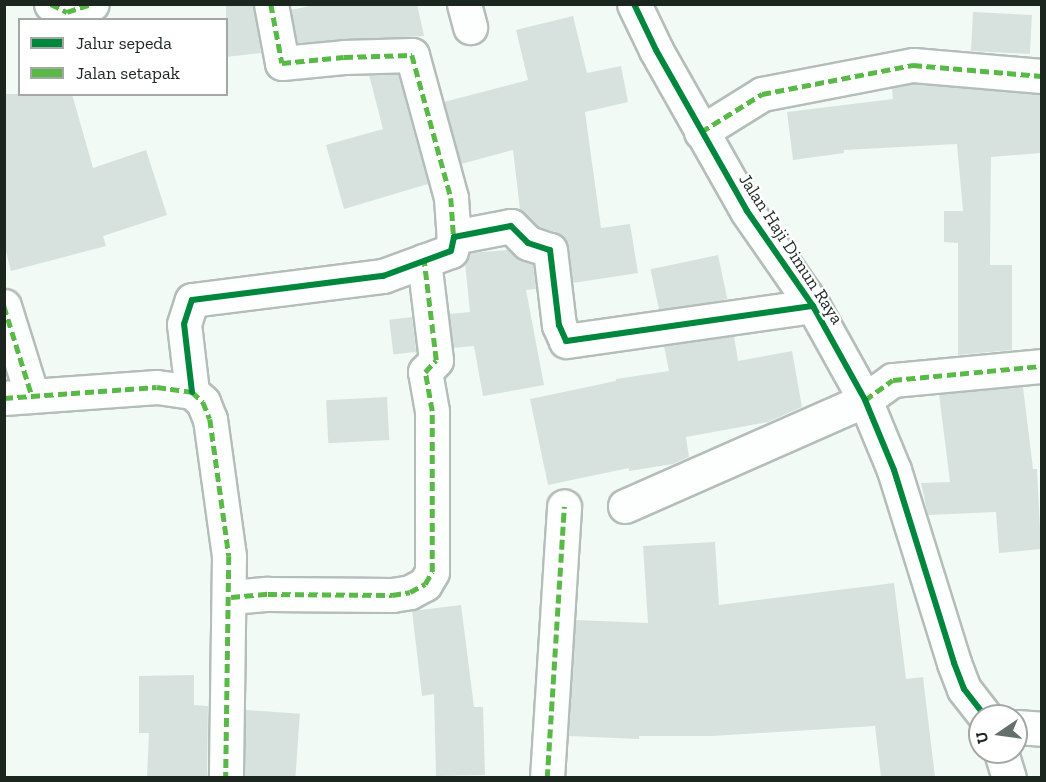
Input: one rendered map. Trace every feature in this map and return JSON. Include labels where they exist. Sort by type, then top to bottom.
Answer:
[{"type":"street","points":[[51,4],[67,12],[92,4]]},
{"type":"street","points":[[192,393],[184,324],[192,300],[383,276],[451,251],[454,237],[451,198],[412,55],[344,57],[282,63],[271,4]]},
{"type":"street","name":"Jalan Haji Dimun Raya","points":[[634,4],[701,132],[747,211],[813,306],[865,400],[894,470],[954,663],[964,689],[975,704]]},
{"type":"street","points":[[701,132],[762,94],[913,65],[1041,76]]},
{"type":"street","points":[[454,237],[511,226],[528,243],[550,250],[559,325],[566,341],[813,306]]},
{"type":"street","points":[[231,597],[268,594],[392,595],[410,592],[426,584],[432,572],[432,411],[425,372],[436,360],[424,261]]},
{"type":"street","points":[[4,306],[18,397],[157,387],[192,393],[203,402],[210,419],[229,556],[231,597],[226,777]]},
{"type":"street","points":[[625,506],[865,400],[893,380],[1041,366]]},
{"type":"street","points":[[547,777],[564,507]]},
{"type":"building","points":[[226,4],[253,4],[261,53],[228,57],[228,18],[226,18]]},
{"type":"building","points":[[319,4],[417,4],[424,36],[297,43],[291,10]]},
{"type":"building","points":[[973,12],[1032,15],[1030,54],[971,51]]},
{"type":"building","points":[[573,16],[587,73],[621,66],[628,102],[585,112],[601,228],[630,224],[638,273],[573,283],[569,248],[565,239],[556,232],[538,227],[520,210],[513,150],[461,164],[444,102],[528,80],[516,30]]},
{"type":"building","points":[[398,74],[428,184],[344,209],[326,145],[383,129],[369,75]]},
{"type":"building","points":[[914,84],[1041,95],[1041,153],[991,157],[990,265],[1012,265],[1012,350],[958,355],[958,243],[944,242],[944,211],[963,211],[957,144],[844,150],[844,153],[793,160],[787,112],[893,99],[892,88]]},
{"type":"building","points":[[4,94],[73,96],[93,168],[146,150],[167,215],[103,236],[106,246],[11,271],[4,244]]},
{"type":"building","points":[[508,250],[522,261],[533,264],[536,289],[526,290],[544,385],[483,396],[474,346],[453,348],[449,314],[470,312],[465,263],[470,253]]},
{"type":"building","points":[[718,255],[727,299],[660,313],[651,269]]},
{"type":"building","points":[[412,317],[416,352],[393,355],[389,320]]},
{"type":"building","points":[[734,336],[738,361],[792,351],[802,407],[768,422],[686,437],[689,457],[673,464],[629,471],[629,468],[548,485],[530,399],[616,381],[616,379],[669,371],[664,346]]},
{"type":"building","points":[[1023,387],[1033,469],[1037,469],[1041,549],[999,553],[996,512],[928,515],[921,483],[950,482],[939,394]]},
{"type":"building","points":[[387,397],[389,440],[328,443],[326,400]]},
{"type":"building","points":[[715,542],[719,605],[894,583],[906,679],[923,677],[935,777],[881,777],[875,726],[712,736],[639,736],[639,739],[569,736],[576,620],[648,623],[643,546]]},
{"type":"building","points":[[461,605],[474,707],[483,707],[485,775],[436,776],[434,694],[422,696],[412,611]]},
{"type":"building","points":[[194,675],[194,705],[208,706],[207,777],[147,777],[149,733],[139,733],[139,676]]},
{"type":"building","points":[[246,710],[300,714],[295,778],[241,777]]},
{"type":"marked path","points":[[51,4],[67,12],[92,4]]},
{"type":"marked path","points":[[271,4],[282,63],[344,57],[412,55],[451,198],[454,237]]},
{"type":"marked path","points":[[701,132],[762,94],[913,65],[1042,76]]},
{"type":"marked path","points":[[231,597],[268,594],[392,595],[410,592],[425,584],[432,572],[432,411],[425,372],[436,360],[424,261]]},
{"type":"marked path","points":[[4,306],[32,396]]},
{"type":"marked path","points":[[865,400],[893,380],[1042,366]]},
{"type":"marked path","points":[[4,398],[157,387],[192,392],[203,402],[210,419],[229,556],[226,778]]},
{"type":"marked path","points":[[547,778],[564,507]]},
{"type":"cycle path","points":[[634,4],[656,50],[747,211],[813,306],[865,400],[894,470],[954,663],[964,689],[976,704]]},
{"type":"cycle path","points":[[192,392],[184,324],[192,300],[383,276],[451,251],[454,237],[511,226],[528,243],[550,250],[559,325],[566,341],[813,306]]}]
